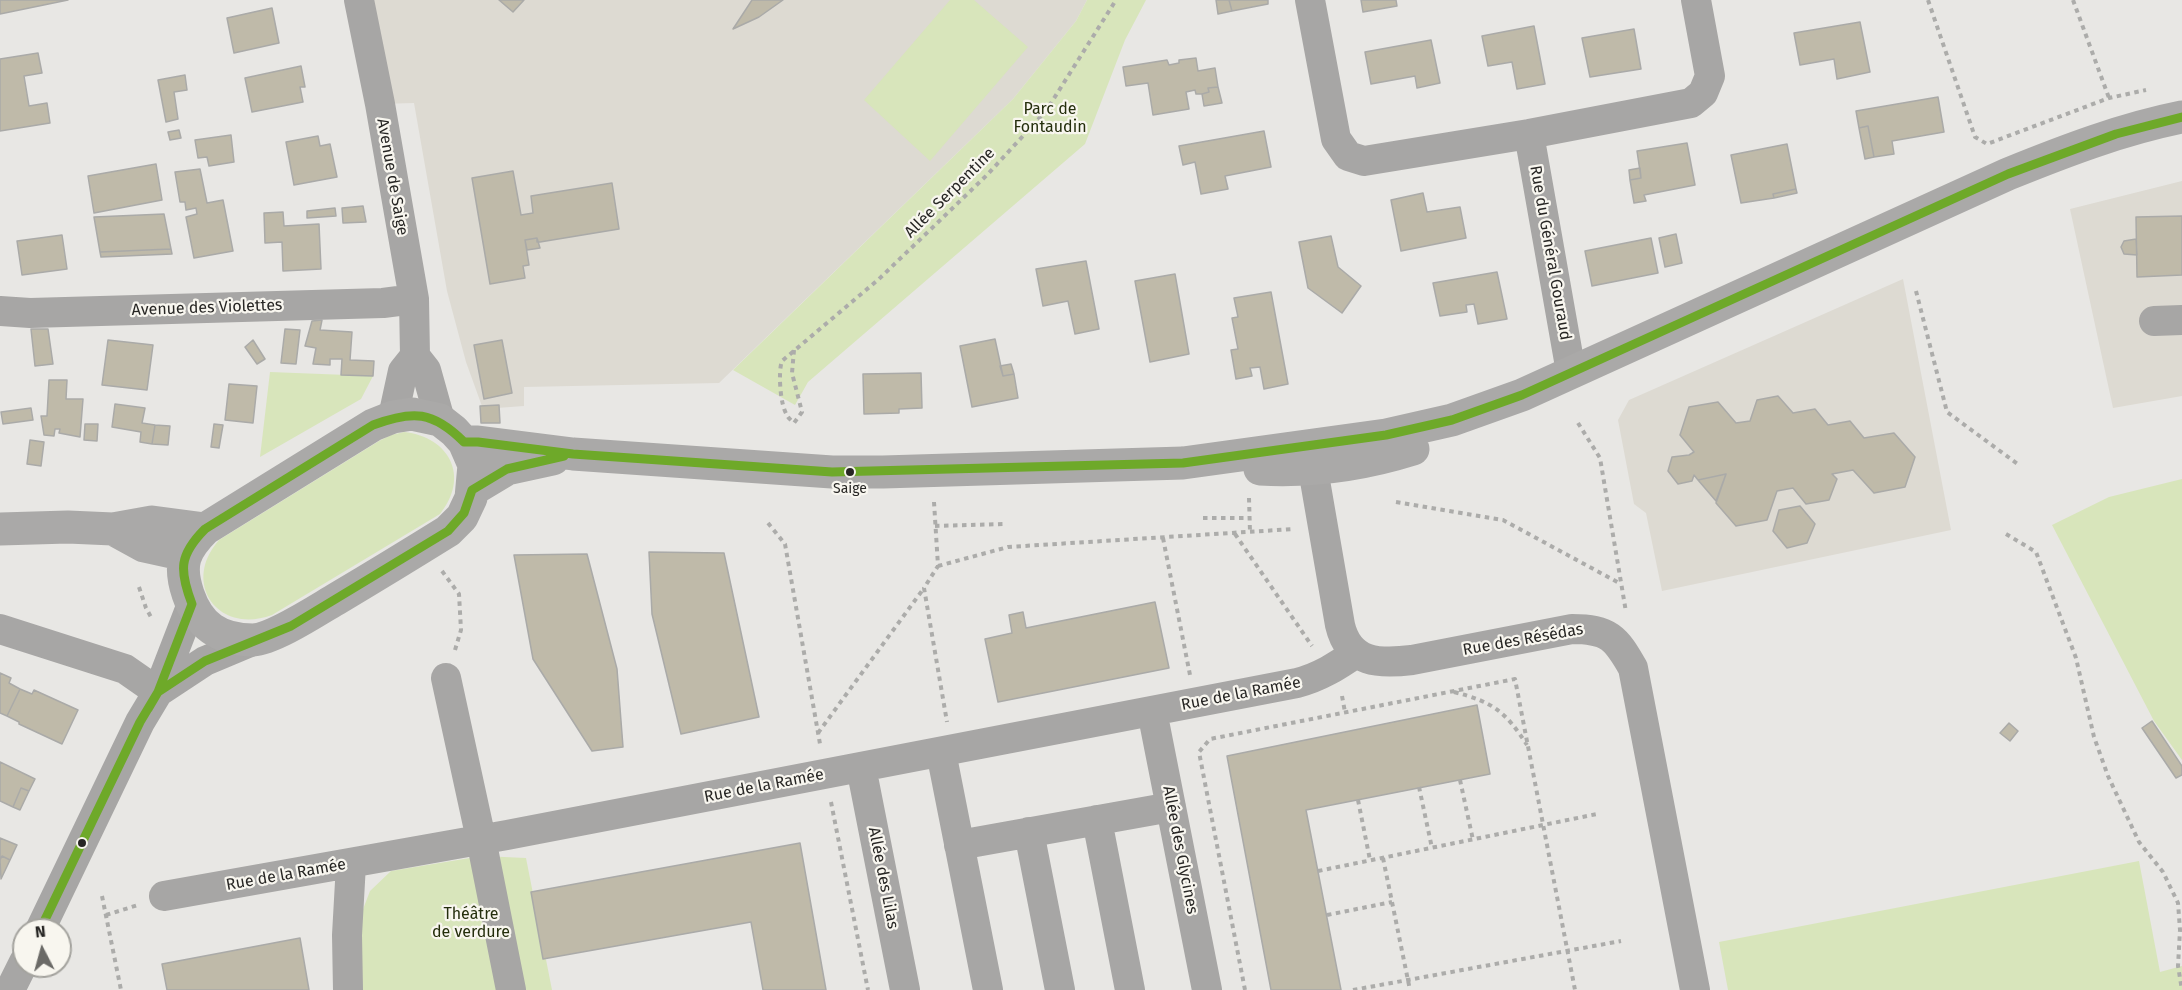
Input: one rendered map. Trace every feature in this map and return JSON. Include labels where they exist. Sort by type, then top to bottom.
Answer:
[{"type":"main road","points":[[464,442],[573,454],[832,472],[1183,463],[1223,469],[1311,458],[1344,466],[1382,459],[1455,434],[1489,416],[1521,395],[2008,174],[2115,134],[2182,117]]},
{"type":"main road","points":[[412,414],[440,420],[464,442],[474,465],[471,498],[462,517],[448,531],[291,626],[255,640],[221,636],[200,620],[192,604],[185,580],[184,555],[191,543],[205,529],[373,425],[393,417],[412,414]]},
{"type":"main road","points":[[472,490],[507,469],[573,454]]},
{"type":"main road","points":[[0,530],[75,527],[113,530],[152,522],[205,529]]},
{"type":"main road","points":[[113,530],[144,546],[184,555]]},
{"type":"street","name":"Avenue de Saige","points":[[359,0],[380,104],[414,299],[416,356],[426,370],[440,420]]},
{"type":"street","points":[[1310,0],[1336,139],[1348,156],[1364,161],[1529,134],[1691,102],[1703,93],[1710,76],[1696,0]]},
{"type":"street","name":"Rue du Général Gouraud","points":[[1529,134],[1571,372]]},
{"type":"street","name":"Avenue des Violettes","points":[[0,311],[30,313],[383,303],[414,299]]},
{"type":"street","points":[[393,417],[403,371],[416,356]]},
{"type":"street","points":[[1311,458],[1341,633],[1356,653]]},
{"type":"street","points":[[46,918],[135,732],[158,692],[192,604]]},
{"type":"street","points":[[0,629],[125,669],[158,692]]},
{"type":"street","name":"Rue des Résédas","points":[[1356,653],[1370,660],[1385,663],[1412,660],[1572,629],[1592,629],[1608,635],[1620,646],[1633,669],[1695,990]]},
{"type":"street","points":[[158,692],[205,661],[255,640]]},
{"type":"street","name":"Rue de la Ramée","points":[[164,896],[351,864],[861,767],[944,739],[1152,711],[1297,683],[1314,679],[1328,672],[1356,653]]},
{"type":"street","points":[[446,678],[511,990]]},
{"type":"street","name":"Allée des Glycines","points":[[1152,711],[1207,990]]},
{"type":"street","points":[[944,739],[959,845],[988,990]]},
{"type":"street","name":"Allée des Lilas","points":[[861,767],[905,990]]},
{"type":"street","points":[[959,845],[1171,807]]},
{"type":"street","points":[[1097,820],[1130,990]]},
{"type":"street","points":[[1029,832],[1060,990]]},
{"type":"street","points":[[348,990],[347,935],[351,864]]},
{"type":"path","name":"Allée Serpentine","points":[[794,350],[792,373],[802,412],[794,423],[785,414],[778,369],[782,361],[794,350],[879,279],[987,174],[1046,111],[1116,0]]},
{"type":"path","points":[[1928,0],[1975,137],[1987,144],[2109,98],[2149,90]]},
{"type":"path","points":[[2073,0],[2109,98]]},
{"type":"path","points":[[1916,291],[1947,412],[2019,465]]},
{"type":"path","points":[[1578,423],[1600,458],[1627,616]]},
{"type":"path","points":[[818,734],[938,566],[933,499]]},
{"type":"path","points":[[1396,502],[1503,520],[1621,584]]},
{"type":"path","points":[[1203,518],[1250,518],[1250,532]]},
{"type":"path","points":[[935,526],[1003,524]]},
{"type":"path","points":[[938,566],[1008,547],[1304,529]]},
{"type":"path","points":[[1234,533],[1341,690],[1345,712]]},
{"type":"path","points":[[2006,534],[2036,552],[2076,658],[2094,737],[2109,776],[2139,842],[2163,872],[2178,903],[2180,930],[2178,966],[2182,990]]},
{"type":"path","points":[[1163,538],[1190,679]]},
{"type":"path","points":[[441,569],[459,594],[461,630],[446,678]]},
{"type":"path","points":[[139,587],[151,617]]},
{"type":"path","points":[[924,588],[944,739]]},
{"type":"path","points":[[1245,990],[1199,752],[1210,739],[1515,680],[1575,990]]},
{"type":"path","points":[[1453,691],[1487,702],[1502,712],[1514,725],[1529,748]]},
{"type":"path","points":[[1460,780],[1473,840]]},
{"type":"path","points":[[1419,788],[1432,848]]},
{"type":"path","points":[[1358,800],[1370,860]]},
{"type":"path","points":[[1318,871],[1597,814]]},
{"type":"path","points":[[1383,858],[1410,990]]},
{"type":"path","points":[[102,896],[121,990]]},
{"type":"path","points":[[1327,915],[1392,902]]},
{"type":"path","points":[[1353,990],[1621,941]]},
{"type":"path","points":[[2178,966],[2182,948]]},
{"type":"shaded area","points":[[359,0],[1087,0],[1076,21],[1013,99],[719,383],[524,387],[524,406],[483,409],[466,362],[447,291],[414,103],[380,104]]},
{"type":"shaded area","points":[[2182,181],[2182,396],[2113,408],[2070,209]]},
{"type":"shaded area","points":[[1903,279],[1951,530],[1662,591],[1646,513],[1634,504],[1618,420],[1629,400]]},
{"type":"green space","points":[[950,0],[974,0],[1028,47],[930,161],[864,100]]},
{"type":"green space","name":"Parc de Fontaudin","points":[[1087,0],[1146,0],[1125,40],[1085,144],[808,382],[795,405],[733,370],[1013,99],[1076,21]]},
{"type":"green space","points":[[270,372],[373,376],[361,399],[260,457]]},
{"type":"green space","points":[[404,432],[420,435],[433,442],[444,450],[450,461],[454,473],[454,486],[440,514],[272,615],[253,619],[236,618],[221,611],[211,601],[205,588],[204,573],[208,556],[219,540],[379,441]]},
{"type":"green space","points":[[2182,479],[2182,760],[2154,721],[2052,525],[2109,497]]},
{"type":"green space","name":"Théâtre de verdure","points":[[482,856],[526,858],[552,990],[358,990],[357,925],[370,891],[391,871]]},
{"type":"green space","points":[[2139,861],[2160,972],[2182,966],[2182,990],[1728,990],[1719,942]]},
{"type":"building","points":[[0,0],[68,0],[0,14]]},
{"type":"building","points":[[499,0],[524,0],[513,12]]},
{"type":"building","points":[[752,0],[783,0],[759,17],[733,29]]},
{"type":"building","points":[[1216,0],[1229,0],[1232,11],[1218,14]]},
{"type":"building","points":[[1229,0],[1268,0],[1268,4],[1232,11]]},
{"type":"building","points":[[1361,0],[1396,0],[1397,6],[1363,12]]},
{"type":"building","points":[[272,8],[279,43],[234,53],[227,18]]},
{"type":"building","points":[[1860,22],[1870,72],[1837,79],[1834,59],[1800,65],[1794,33]]},
{"type":"building","points":[[1534,26],[1545,84],[1517,89],[1512,62],[1488,66],[1482,36]]},
{"type":"building","points":[[1634,29],[1641,69],[1590,77],[1582,38]]},
{"type":"building","points":[[1431,40],[1440,83],[1417,88],[1415,76],[1371,84],[1365,52]]},
{"type":"building","points":[[38,53],[42,73],[24,76],[29,106],[47,103],[50,123],[0,131],[0,59]]},
{"type":"building","points":[[1196,58],[1198,71],[1215,68],[1218,87],[1208,88],[1209,92],[1202,94],[1196,94],[1195,90],[1186,92],[1189,109],[1153,115],[1148,83],[1126,86],[1123,67],[1167,60],[1169,65],[1179,63],[1179,60]]},
{"type":"building","points":[[301,66],[305,87],[300,87],[303,102],[252,112],[245,78]]},
{"type":"building","points":[[185,75],[187,90],[174,92],[178,119],[166,122],[158,80]]},
{"type":"building","points":[[1218,87],[1222,103],[1204,106],[1202,94],[1209,92],[1208,88]]},
{"type":"building","points":[[1938,97],[1944,132],[1892,141],[1894,154],[1874,157],[1868,126],[1859,128],[1856,111]]},
{"type":"building","points":[[1868,126],[1874,157],[1865,159],[1859,128]]},
{"type":"building","points":[[179,130],[181,138],[170,140],[168,132]]},
{"type":"building","points":[[1264,131],[1271,167],[1225,176],[1228,189],[1201,194],[1195,162],[1183,165],[1179,146]]},
{"type":"building","points":[[231,135],[234,162],[209,166],[207,157],[198,158],[195,140]]},
{"type":"building","points":[[318,136],[320,146],[330,144],[337,177],[294,185],[286,142]]},
{"type":"building","points":[[1687,143],[1695,185],[1644,195],[1646,201],[1634,203],[1630,180],[1641,178],[1637,151]]},
{"type":"building","points":[[1787,144],[1796,189],[1773,194],[1774,198],[1741,203],[1731,155]]},
{"type":"building","points":[[156,164],[162,200],[94,213],[88,176]]},
{"type":"building","points":[[1640,168],[1641,178],[1630,180],[1629,170]]},
{"type":"building","points":[[200,169],[207,203],[223,200],[233,251],[194,258],[186,217],[197,214],[196,208],[186,210],[185,202],[180,202],[175,172]]},
{"type":"building","points":[[513,171],[521,215],[533,213],[531,196],[612,183],[619,229],[540,242],[537,242],[537,238],[525,240],[529,265],[523,266],[525,278],[490,284],[472,178]]},
{"type":"building","points":[[1796,189],[1797,193],[1774,198],[1773,194]]},
{"type":"building","points":[[1423,193],[1427,212],[1460,207],[1466,238],[1401,251],[1391,200]]},
{"type":"building","points":[[363,206],[366,222],[343,223],[342,208]]},
{"type":"building","points":[[335,208],[336,216],[307,218],[307,211]]},
{"type":"building","points":[[283,212],[284,226],[319,224],[321,269],[283,271],[282,242],[265,243],[264,213]]},
{"type":"building","points":[[164,214],[171,249],[100,252],[94,217]]},
{"type":"building","points":[[2182,216],[2182,275],[2137,277],[2136,217]]},
{"type":"building","points":[[1676,234],[1682,263],[1665,267],[1659,238]]},
{"type":"building","points":[[62,235],[67,269],[22,275],[17,241]]},
{"type":"building","points":[[1331,236],[1338,267],[1361,286],[1342,313],[1308,288],[1299,242]]},
{"type":"building","points":[[537,238],[540,248],[527,250],[525,240]]},
{"type":"building","points":[[1651,238],[1658,273],[1592,286],[1585,251]]},
{"type":"building","points":[[2136,239],[2137,255],[2124,254],[2121,247],[2124,241]]},
{"type":"building","points":[[171,249],[172,254],[101,257],[100,252]]},
{"type":"building","points":[[1086,261],[1099,329],[1075,334],[1068,301],[1043,306],[1036,269]]},
{"type":"building","points":[[1497,272],[1507,319],[1478,324],[1474,304],[1466,305],[1467,312],[1440,316],[1433,283]]},
{"type":"building","points":[[1175,274],[1189,354],[1150,362],[1135,281]]},
{"type":"building","points":[[1271,292],[1288,384],[1264,389],[1260,367],[1250,368],[1252,376],[1236,379],[1231,350],[1238,349],[1232,318],[1238,317],[1234,298]]},
{"type":"building","points":[[322,320],[320,330],[352,332],[350,360],[374,361],[373,376],[341,375],[342,359],[330,359],[330,365],[313,364],[316,348],[305,346],[312,321]]},
{"type":"building","points":[[31,329],[48,329],[53,364],[35,366]]},
{"type":"building","points":[[285,329],[300,330],[296,364],[281,363]]},
{"type":"building","points":[[995,339],[1003,376],[1014,374],[1018,398],[972,407],[960,346]]},
{"type":"building","points":[[108,340],[153,345],[147,390],[102,385]]},
{"type":"building","points":[[253,340],[265,359],[257,364],[245,347]]},
{"type":"building","points":[[502,340],[512,393],[484,399],[474,345]]},
{"type":"building","points":[[1011,364],[1014,374],[1003,376],[1000,366]]},
{"type":"building","points":[[921,373],[922,408],[899,409],[899,413],[864,414],[863,374]]},
{"type":"building","points":[[49,380],[67,380],[66,399],[83,399],[80,437],[59,433],[60,429],[55,429],[54,436],[44,435],[41,416],[47,416]]},
{"type":"building","points":[[229,384],[257,386],[253,423],[225,420]]},
{"type":"building","points":[[1778,396],[1793,413],[1815,409],[1828,425],[1850,421],[1864,438],[1894,433],[1915,457],[1905,487],[1874,493],[1853,470],[1832,474],[1837,479],[1829,500],[1806,504],[1793,488],[1777,491],[1767,520],[1736,526],[1716,503],[1726,474],[1698,480],[1694,475],[1692,481],[1678,484],[1668,471],[1672,457],[1689,455],[1694,452],[1680,435],[1689,407],[1718,402],[1736,423],[1750,421],[1757,400]]},
{"type":"building","points":[[115,404],[145,408],[142,423],[155,425],[152,444],[140,442],[141,432],[112,427]]},
{"type":"building","points":[[499,405],[500,423],[481,423],[480,406]]},
{"type":"building","points":[[31,408],[33,420],[3,424],[1,412]]},
{"type":"building","points":[[85,424],[98,424],[97,441],[84,440]]},
{"type":"building","points":[[214,424],[223,425],[219,448],[211,447]]},
{"type":"building","points":[[155,425],[170,426],[168,445],[152,444]]},
{"type":"building","points":[[30,440],[44,442],[41,466],[27,464]]},
{"type":"building","points":[[1726,474],[1716,501],[1698,480]]},
{"type":"building","points":[[1800,506],[1815,524],[1807,543],[1787,548],[1773,531],[1779,510]]},
{"type":"building","points":[[649,552],[724,553],[759,717],[681,734],[652,614]]},
{"type":"building","points":[[587,554],[617,669],[623,747],[592,751],[533,659],[514,555]]},
{"type":"building","points":[[1155,602],[1169,668],[998,702],[985,639],[1012,633],[1009,615],[1023,612],[1026,628]]},
{"type":"building","points":[[0,673],[11,678],[9,683],[20,689],[7,716],[0,713]]},
{"type":"building","points":[[20,689],[32,694],[34,690],[78,710],[62,744],[7,716]]},
{"type":"building","points":[[1477,705],[1490,774],[1306,810],[1341,990],[1271,990],[1227,756]]},
{"type":"building","points":[[2152,721],[2182,766],[2182,775],[2176,778],[2142,728]]},
{"type":"building","points":[[2009,723],[2018,731],[2010,741],[2000,733]]},
{"type":"building","points":[[0,762],[35,779],[29,791],[21,788],[13,807],[0,801]]},
{"type":"building","points":[[21,788],[29,791],[20,810],[13,807]]},
{"type":"building","points":[[0,838],[17,845],[10,860],[2,856],[0,860]]},
{"type":"building","points":[[800,843],[826,990],[763,990],[751,922],[543,959],[531,892]]},
{"type":"building","points":[[2,856],[10,860],[1,879],[0,860]]},
{"type":"building","points":[[300,938],[309,990],[167,990],[162,964]]},
{"type":"transit line","points":[[46,918],[140,722],[158,692],[192,604],[184,572],[186,555],[190,547],[205,529],[373,425],[400,417],[422,416],[442,424],[464,442],[573,454],[832,472],[1183,463],[1386,435],[1452,420],[1522,395],[2008,174],[2116,134],[2182,117]]},
{"type":"transit line","points":[[148,709],[158,692],[205,661],[291,626],[448,531],[464,513],[472,490],[507,469],[564,456]]},
{"type":"place","name":"Saige","points":[[850,472]]}]
